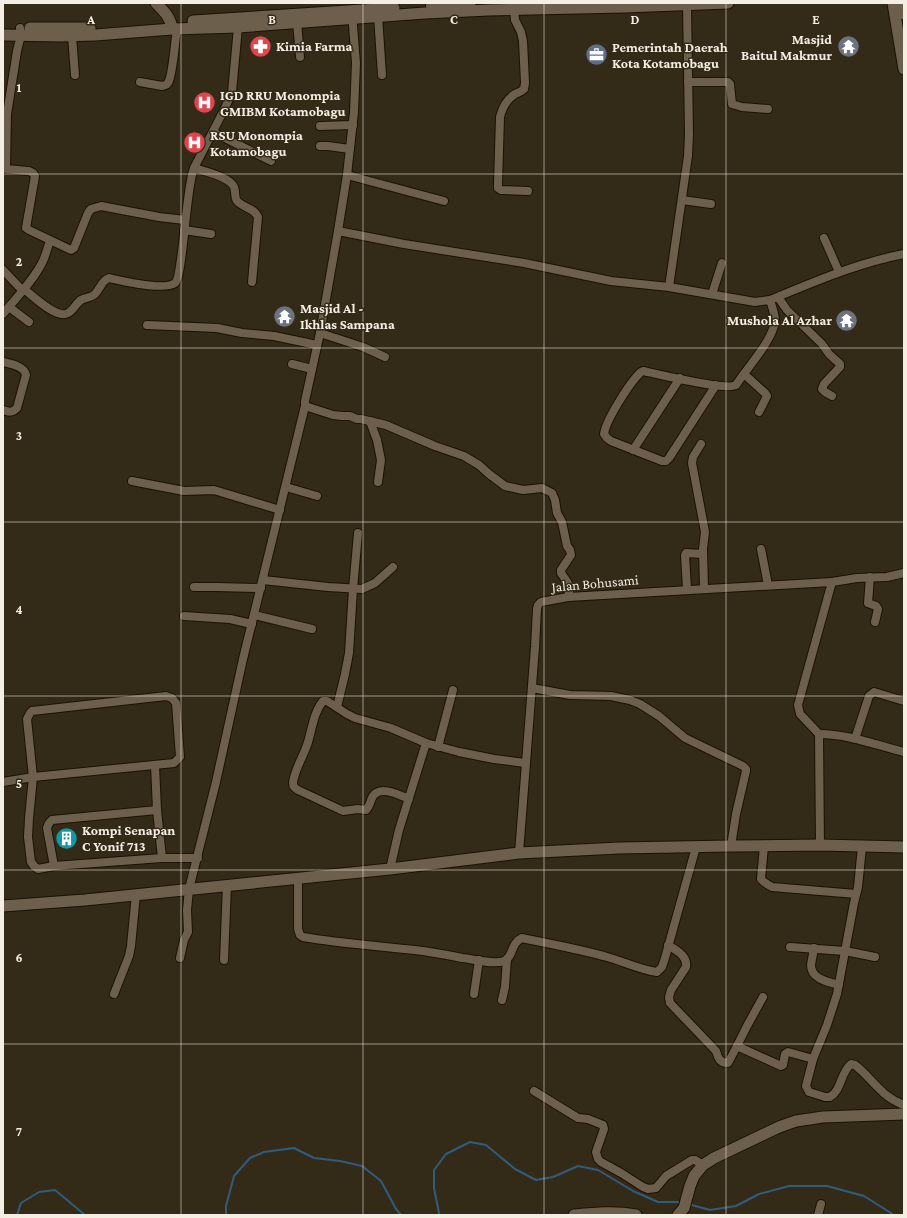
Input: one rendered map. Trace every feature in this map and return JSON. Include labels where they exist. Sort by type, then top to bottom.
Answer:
[{"type":"street","points":[[140,82],[162,86],[166,85],[170,74],[174,27],[156,3]]},
{"type":"street","points":[[3,35],[20,32],[96,28],[238,27],[297,22],[382,9],[430,4],[470,3]]},
{"type":"street","points":[[382,9],[489,7],[514,10],[625,5],[728,3]]},
{"type":"street","points":[[892,3],[904,69]]},
{"type":"street","points":[[902,3],[904,14]]},
{"type":"street","points":[[669,287],[688,156],[689,134],[686,4]]},
{"type":"street","points":[[382,9],[382,75]]},
{"type":"street","points":[[514,10],[515,20],[521,32],[523,41],[525,83],[524,89],[513,95],[507,102],[500,117],[498,188],[501,190],[528,191]]},
{"type":"street","points":[[3,28],[20,32],[72,36],[130,33],[174,27],[352,14]]},
{"type":"street","points":[[180,958],[184,940],[188,932],[187,910],[189,889],[198,858],[254,615],[286,487],[320,333],[347,175],[353,125],[356,63],[352,14]]},
{"type":"street","points":[[297,22],[300,58]]},
{"type":"street","points":[[3,270],[23,290],[62,315],[67,314],[82,299],[94,295],[105,279],[109,278],[150,286],[175,284],[180,271],[191,177],[194,168],[232,92],[238,27]]},
{"type":"street","points":[[20,32],[5,114],[4,169],[34,173],[35,176],[26,228],[72,250],[88,213],[91,210],[101,206],[159,217],[185,220]]},
{"type":"street","points":[[72,36],[75,75]]},
{"type":"street","points":[[688,82],[728,82],[730,84],[732,104],[742,107],[768,109]]},
{"type":"street","points":[[320,126],[353,125]]},
{"type":"street","points":[[213,132],[271,161]]},
{"type":"street","points":[[320,146],[350,149]]},
{"type":"street","points":[[194,168],[229,181],[234,187],[237,202],[257,213],[258,217],[252,282]]},
{"type":"street","points":[[347,175],[444,201]]},
{"type":"street","points":[[682,200],[711,204]]},
{"type":"street","points":[[184,230],[211,234]]},
{"type":"street","points":[[338,231],[404,244],[524,263],[611,281],[669,287],[755,302],[774,298],[839,272],[879,259],[904,254]]},
{"type":"street","points":[[824,238],[839,272]]},
{"type":"street","points":[[3,314],[23,290],[44,260],[50,240]]},
{"type":"street","points":[[712,294],[722,263]]},
{"type":"street","points":[[716,385],[666,461],[662,461],[633,450],[607,438],[604,434],[609,419],[640,372],[716,385],[736,385],[768,339],[775,322],[774,298]]},
{"type":"street","points":[[774,298],[822,344],[829,354],[840,364],[840,368],[824,384],[822,390],[832,396]]},
{"type":"street","points":[[9,307],[29,322]]},
{"type":"street","points":[[147,325],[218,328],[242,333],[274,336],[317,345]]},
{"type":"street","points":[[320,333],[363,347],[386,357]]},
{"type":"street","points":[[3,362],[21,368],[26,375],[16,408],[9,412],[3,410]]},
{"type":"street","points":[[292,364],[312,370]]},
{"type":"street","points":[[744,374],[767,396],[759,412]]},
{"type":"street","points":[[633,450],[680,378]]},
{"type":"street","points":[[305,406],[333,415],[350,416],[357,419],[386,424],[410,436],[464,456],[479,465],[505,486],[523,490],[542,488],[552,493],[571,555],[561,573],[569,584],[570,590],[568,597]]},
{"type":"street","points":[[370,421],[377,440],[381,460],[378,482]]},
{"type":"street","points":[[701,444],[693,457],[692,463],[705,532],[703,554],[704,588]]},
{"type":"street","points":[[132,481],[184,491],[214,490],[280,510]]},
{"type":"street","points":[[286,487],[317,496]]},
{"type":"street","points":[[337,707],[349,654],[358,532]]},
{"type":"street","points":[[761,549],[768,585]]},
{"type":"street","points":[[687,590],[685,555],[688,552],[703,554]]},
{"type":"street","points":[[263,580],[362,589],[374,583],[393,567]]},
{"type":"street","name":"Jalan Bohusami","points":[[519,853],[537,609],[541,602],[545,600],[568,597],[704,588],[832,582],[870,577],[887,577],[904,573]]},
{"type":"street","points":[[870,577],[868,603],[876,606],[878,609],[875,622]]},
{"type":"street","points":[[820,845],[819,734],[800,714],[798,705],[832,582]]},
{"type":"street","points":[[194,587],[261,588]]},
{"type":"street","points":[[254,615],[312,629]]},
{"type":"street","points":[[184,616],[230,619],[252,624]]},
{"type":"street","points":[[532,688],[570,695],[612,696],[630,700],[640,704],[659,716],[685,738],[743,766],[746,771],[736,814],[731,846]]},
{"type":"street","points":[[438,747],[453,690]]},
{"type":"street","points":[[855,739],[869,696],[872,693],[874,692],[904,701]]},
{"type":"street","points":[[3,782],[33,777],[174,763],[180,757],[176,703],[172,698],[166,696],[32,711],[30,713],[27,719],[33,777],[28,837],[31,862],[38,868],[162,858],[198,858]]},
{"type":"street","points":[[409,800],[389,792],[379,792],[372,798],[370,806],[366,810],[358,809],[343,811],[294,787],[293,784],[295,775],[308,742],[317,712],[320,705],[325,700],[355,718],[390,728],[438,747],[494,759],[525,763]]},
{"type":"street","points":[[819,734],[837,735],[904,752]]},
{"type":"street","points":[[390,869],[399,830],[426,743]]},
{"type":"street","points":[[155,765],[157,810],[162,858]]},
{"type":"street","points":[[54,866],[47,828],[52,820],[157,810]]},
{"type":"street","points":[[3,906],[390,869],[519,853],[696,846],[820,845],[904,847]]},
{"type":"street","points":[[298,877],[298,929],[300,935],[303,937],[425,951],[479,960],[503,962],[509,957],[515,942],[522,938],[596,954],[657,972],[662,967],[696,846]]},
{"type":"street","points":[[764,846],[761,878],[769,886],[856,894]]},
{"type":"street","points":[[862,847],[858,887],[839,986],[832,1010],[813,1060],[806,1086],[809,1092],[830,1097],[836,1092],[848,1066],[851,1064],[855,1065],[887,1097],[904,1105]]},
{"type":"street","points":[[224,960],[227,885]]},
{"type":"street","points":[[114,994],[129,956],[136,894]]},
{"type":"street","points":[[668,945],[682,955],[687,964],[671,990],[669,997],[670,1003],[716,1050],[720,1061],[728,1063],[730,1061],[747,1026],[764,997]]},
{"type":"street","points":[[790,947],[845,951],[875,957]]},
{"type":"street","points":[[814,948],[811,967],[813,972],[821,980],[839,986]]},
{"type":"street","points":[[502,1000],[505,987],[507,959]]},
{"type":"street","points":[[474,994],[479,960]]},
{"type":"street","points":[[737,1046],[781,1066],[783,1065],[785,1054],[788,1052],[813,1060]]},
{"type":"street","points":[[534,1091],[578,1118],[588,1119],[603,1125],[604,1129],[596,1152],[598,1159],[643,1187],[648,1189],[656,1188],[666,1176],[692,1160],[695,1160],[703,1165]]},
{"type":"street","points":[[683,1207],[694,1176],[703,1165],[756,1137],[779,1127],[796,1121],[823,1117],[904,1114]]},
{"type":"street","points":[[818,1215],[821,1204]]},
{"type":"street","points":[[574,1215],[623,1212],[636,1215]]},
{"type":"waterway","points":[[438,1215],[439,1213],[434,1188],[434,1170],[446,1154],[470,1142],[486,1145],[515,1169],[536,1180],[553,1177],[578,1166],[598,1170],[633,1191],[658,1202],[682,1202]]},
{"type":"waterway","points":[[226,1215],[226,1206],[234,1176],[250,1158],[264,1152],[294,1148],[314,1158],[340,1161],[362,1166],[381,1181],[396,1209],[401,1215]]},
{"type":"waterway","points":[[688,1204],[710,1210],[736,1206],[759,1194],[789,1186],[827,1186],[864,1196],[894,1215]]},
{"type":"waterway","points":[[17,1215],[21,1203],[39,1192],[55,1190],[85,1215]]},
{"type":"place","name":"Kimia Farma","points":[[260,46]]},
{"type":"place","name":"Masjid Baitul Makmur","points":[[848,47]]},
{"type":"place","name":"Pemerintah Daerah Kota Kotamobagu","points":[[597,55]]},
{"type":"place","name":"IGD RRU Monompia GMIBM Kotamobagu","points":[[205,103]]},
{"type":"place","name":"RSU Monompia Kotamobagu","points":[[195,143]]},
{"type":"place","name":"Masjid Al - Ikhlas Sampana","points":[[285,316]]},
{"type":"place","name":"Mushola Al Azhar","points":[[847,320]]},
{"type":"place","name":"Kompi Senapan C Yonif 713","points":[[66,838]]}]
